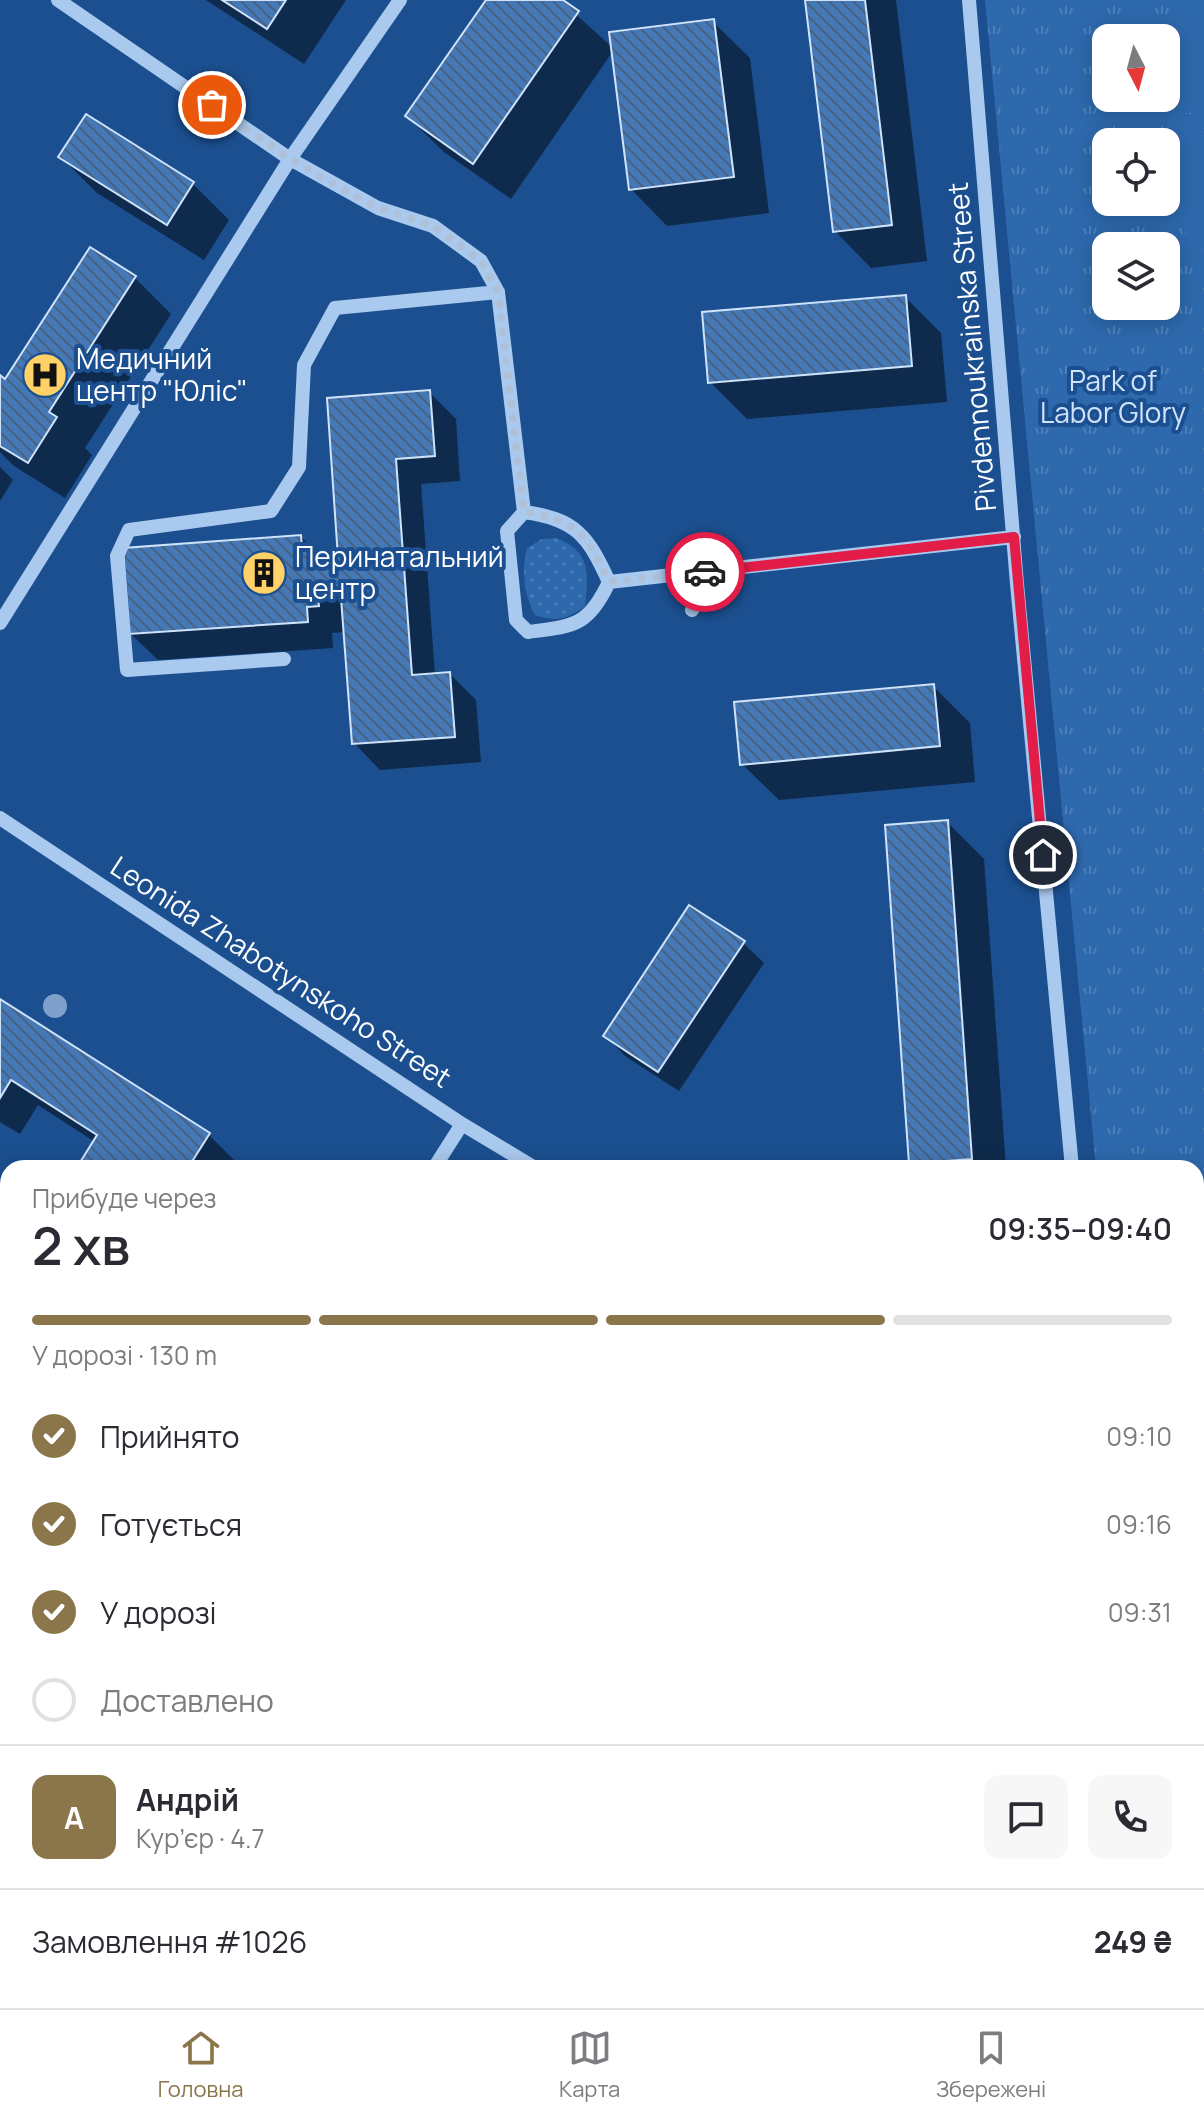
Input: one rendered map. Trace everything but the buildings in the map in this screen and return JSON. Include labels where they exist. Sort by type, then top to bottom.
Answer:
[{"type":"street","points":[[0,623],[290,159],[400,0]]},
{"type":"street","name":"Pivdennoukrainska Street","points":[[969,0],[1071,1160]]},
{"type":"street","points":[[67,2],[290,159],[378,208],[433,226],[481,261],[498,292],[524,512],[507,531],[516,620],[528,632],[576,625],[598,607],[609,582],[596,554],[575,529],[556,516],[524,512]]},
{"type":"street","points":[[284,659],[127,670],[117,556],[129,530],[271,511],[299,467],[304,365],[335,308],[498,292]]},
{"type":"street","points":[[609,582],[1014,537]]},
{"type":"street","points":[[692,610],[714,571]]},
{"type":"street","name":"Leonida Zhabotynskoho Street","points":[[0,818],[462,1124],[522,1160]]},
{"type":"street","points":[[439,1160],[462,1124]]},
{"type":"green space","name":"Park of Labor Glory","points":[[985,0],[1204,0],[1204,1160],[1095,1160]]},
{"type":"green space","points":[[1180,0],[1204,0],[1204,111],[1092,124],[1100,112],[1180,112],[1180,24],[1163,24]]},
{"type":"green space","points":[[1204,129],[1204,250],[1184,231],[1180,206],[1180,131]]},
{"type":"green space","points":[[555,538],[567,543],[581,556],[587,583],[585,606],[556,619],[535,615],[528,599],[524,574],[527,548],[542,539]]},
{"type":"way so far","points":[[212,105],[290,159],[378,208],[433,226],[481,261],[498,292],[524,512],[556,516],[575,529],[596,554],[609,582],[705,572]]},
{"type":"place","name":"Медичний центр \"Юліс\"","points":[[45,375]]},
{"type":"place","name":"Перинатальний центр","points":[[264,573]]},
{"type":"route","points":[[705,572],[1014,537],[1043,855]]}]
